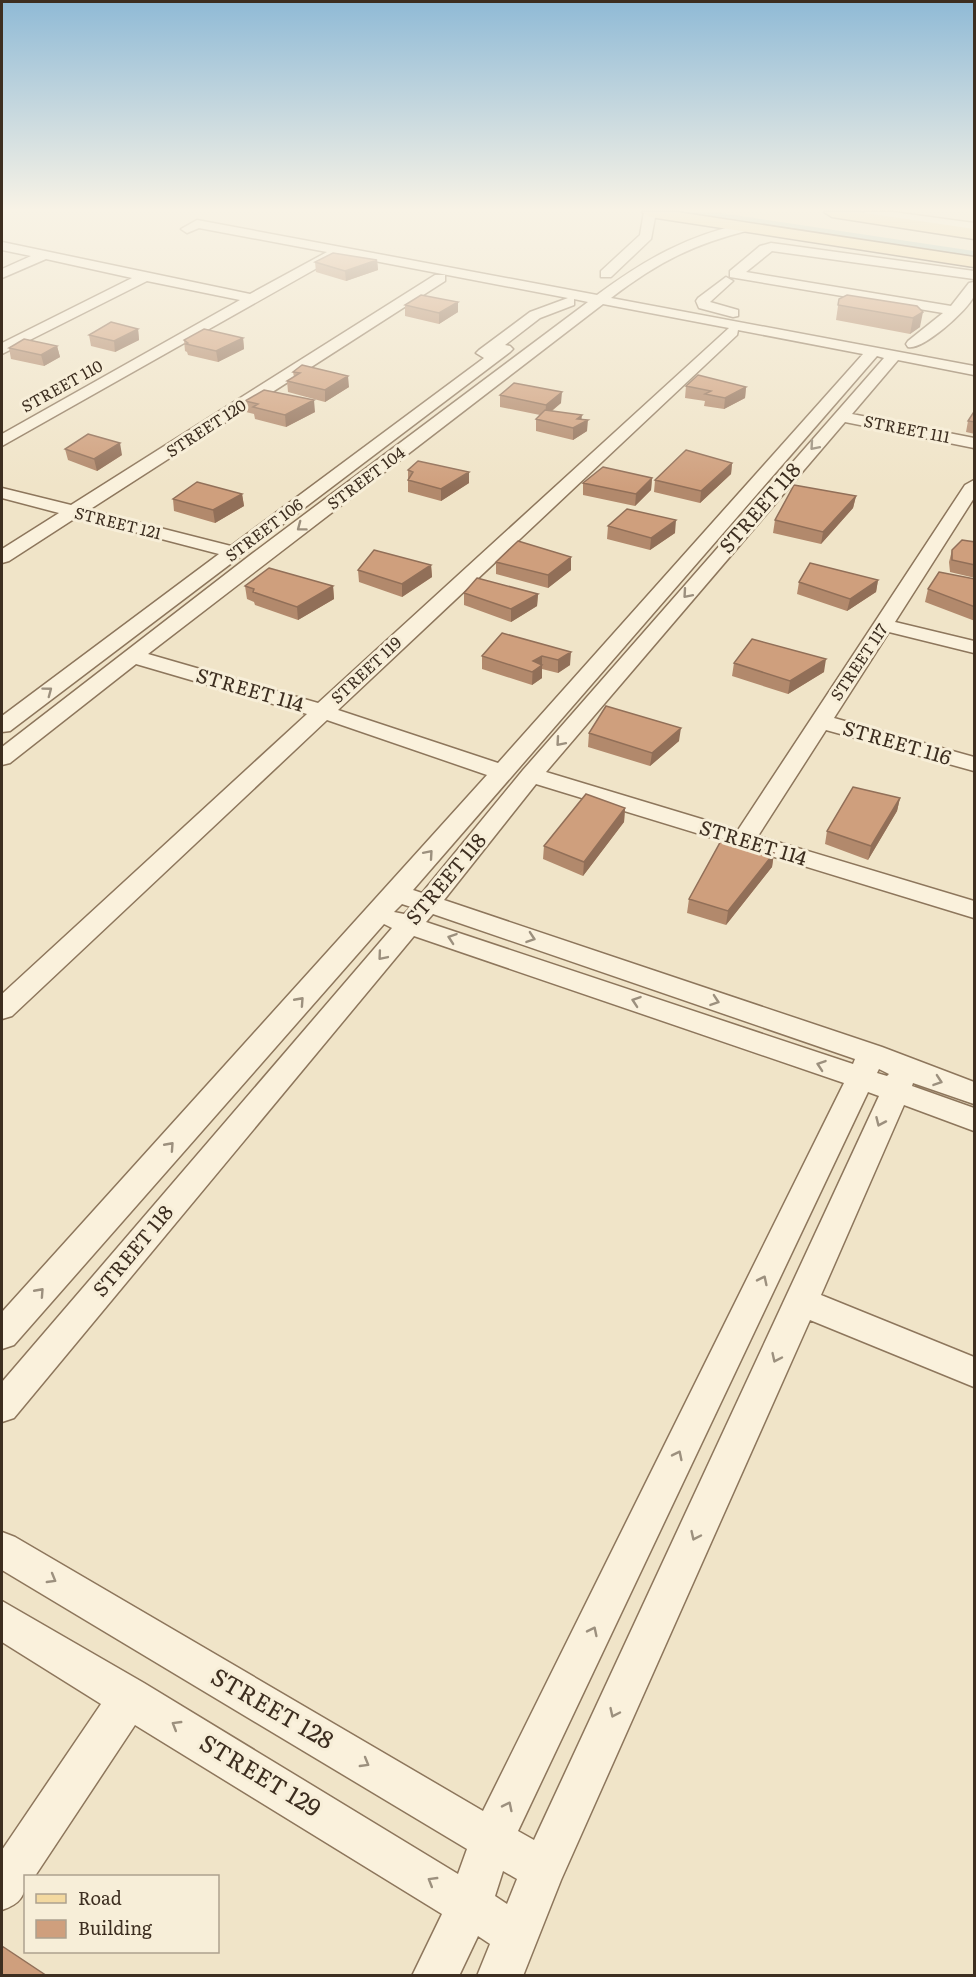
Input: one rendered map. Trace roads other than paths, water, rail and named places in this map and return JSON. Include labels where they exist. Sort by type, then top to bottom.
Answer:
[{"type":"street","points":[[2,349],[90,304]]},
{"type":"street","name":"STREET 110","points":[[2,441],[244,304]]},
{"type":"street","name":"STREET 120","points":[[2,557],[399,304]]},
{"type":"street","points":[[2,707],[76,661],[227,550],[499,348],[535,315],[573,304]]},
{"type":"street","points":[[2,775],[142,659],[366,485],[533,358],[588,321],[585,304]]},
{"type":"street","points":[[600,304],[732,332],[887,354],[975,356]]},
{"type":"street","points":[[604,304],[975,370]]},
{"type":"street","points":[[704,304],[975,378]]},
{"type":"street","points":[[892,304],[950,314]]},
{"type":"street","points":[[2,1335],[378,914],[501,772],[887,354],[950,314],[959,304]]},
{"type":"street","name":"STREET 119","points":[[2,1009],[732,332]]},
{"type":"street","name":"STREET 106","points":[[227,550],[424,409],[499,348]]},
{"type":"street","name":"STREET 118","points":[[2,1407],[428,903],[531,775],[840,416],[887,354]]},
{"type":"street","name":"STREET 104","points":[[366,485],[451,414],[533,358]]},
{"type":"street","points":[[424,409],[451,414]]},
{"type":"street","name":"STREET 111","points":[[840,416],[975,443]]},
{"type":"street","name":"STREET 117","points":[[744,840],[819,721],[975,485]]},
{"type":"street","name":"STREET 121","points":[[2,493],[227,550]]},
{"type":"street","points":[[884,625],[975,647]]},
{"type":"street","points":[[2,758],[142,659]]},
{"type":"street","name":"STREET 114","points":[[142,659],[321,711],[501,772]]},
{"type":"street","points":[[2,726],[76,661]]},
{"type":"street","name":"STREET 116","points":[[819,721],[975,764]]},
{"type":"street","name":"STREET 114","points":[[531,775],[975,910]]},
{"type":"street","points":[[396,892],[883,1073],[975,1120]]},
{"type":"street","points":[[378,914],[883,1073],[975,1093]]},
{"type":"street","points":[[500,1976],[543,1870],[802,1302],[883,1073]]},
{"type":"street","points":[[435,1976],[470,1904],[492,1838],[883,1073]]},
{"type":"street","points":[[802,1302],[975,1372]]},
{"type":"street","name":"STREET 128","points":[[2,1550],[543,1870]]},
{"type":"street","name":"STREET 129","points":[[2,1620],[470,1904],[517,1935]]},
{"type":"street","points":[[2,1888],[130,1697]]}]
